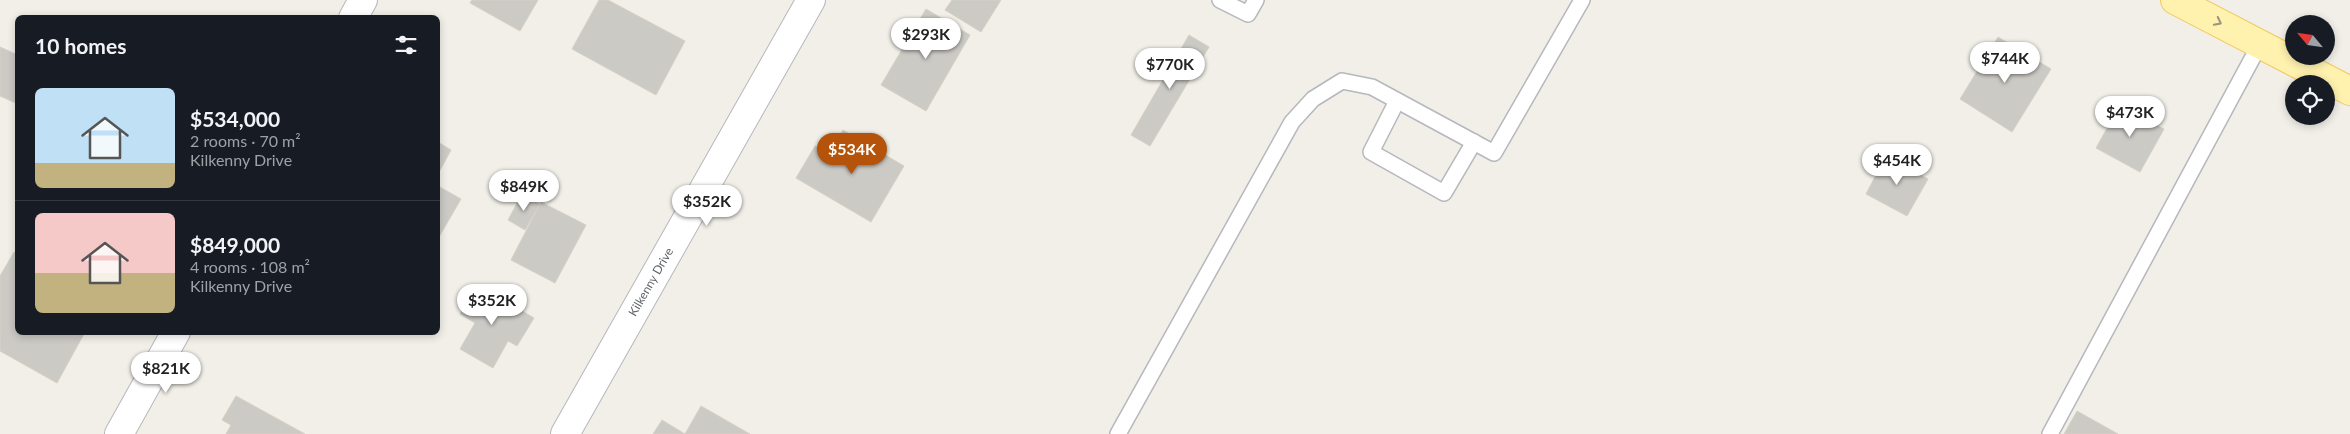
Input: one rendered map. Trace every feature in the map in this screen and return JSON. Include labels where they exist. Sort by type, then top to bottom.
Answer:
[{"type":"main road","points":[[2175,0],[2350,91]]},
{"type":"street","points":[[355,15],[363,0]]},
{"type":"street","name":"Kilkenny Drive","points":[[565,434],[811,0]]},
{"type":"street","points":[[119,434],[174,335]]},
{"type":"lane","points":[[1220,0],[1248,14],[1256,0]]},
{"type":"lane","points":[[1118,434],[1292,122],[1313,99],[1342,82],[1372,87],[1494,153],[1582,0]]},
{"type":"lane","points":[[2050,434],[2260,44]]},
{"type":"lane","points":[[1398,101],[1371,152],[1444,193],[1474,142]]},
{"type":"building","points":[[472,0],[538,0],[520,31],[470,3]]},
{"type":"building","points":[[599,0],[608,0],[685,41],[656,95],[572,49]]},
{"type":"building","points":[[952,0],[1001,0],[981,32],[945,10]]},
{"type":"building","points":[[926,9],[970,35],[926,111],[881,85]]},
{"type":"building","points":[[1189,35],[1209,47],[1150,146],[1131,135]]},
{"type":"building","points":[[1998,37],[2051,69],[2012,132],[1960,99]]},
{"type":"building","points":[[0,47],[15,54],[15,103],[0,96]]},
{"type":"building","points":[[2120,105],[2164,129],[2140,172],[2096,148]]},
{"type":"building","points":[[843,130],[904,166],[871,222],[796,178],[815,146],[829,154]]},
{"type":"building","points":[[440,143],[451,150],[440,170]]},
{"type":"building","points":[[1886,156],[1928,179],[1907,216],[1866,194]]},
{"type":"building","points":[[440,187],[461,199],[440,235]]},
{"type":"building","points":[[522,194],[540,204],[525,230],[508,220]]},
{"type":"building","points":[[541,202],[586,225],[555,283],[511,260]]},
{"type":"building","points":[[14,252],[15,335],[83,335],[57,383],[0,351],[0,276]]},
{"type":"building","points":[[477,284],[534,318],[517,346],[508,341],[493,368],[460,349],[475,323],[460,314]]},
{"type":"building","points":[[236,396],[305,434],[226,434],[231,425],[222,420]]},
{"type":"building","points":[[701,406],[750,434],[685,434]]},
{"type":"building","points":[[2077,411],[2118,434],[2064,434]]},
{"type":"building","points":[[662,420],[685,434],[653,434]]}]
